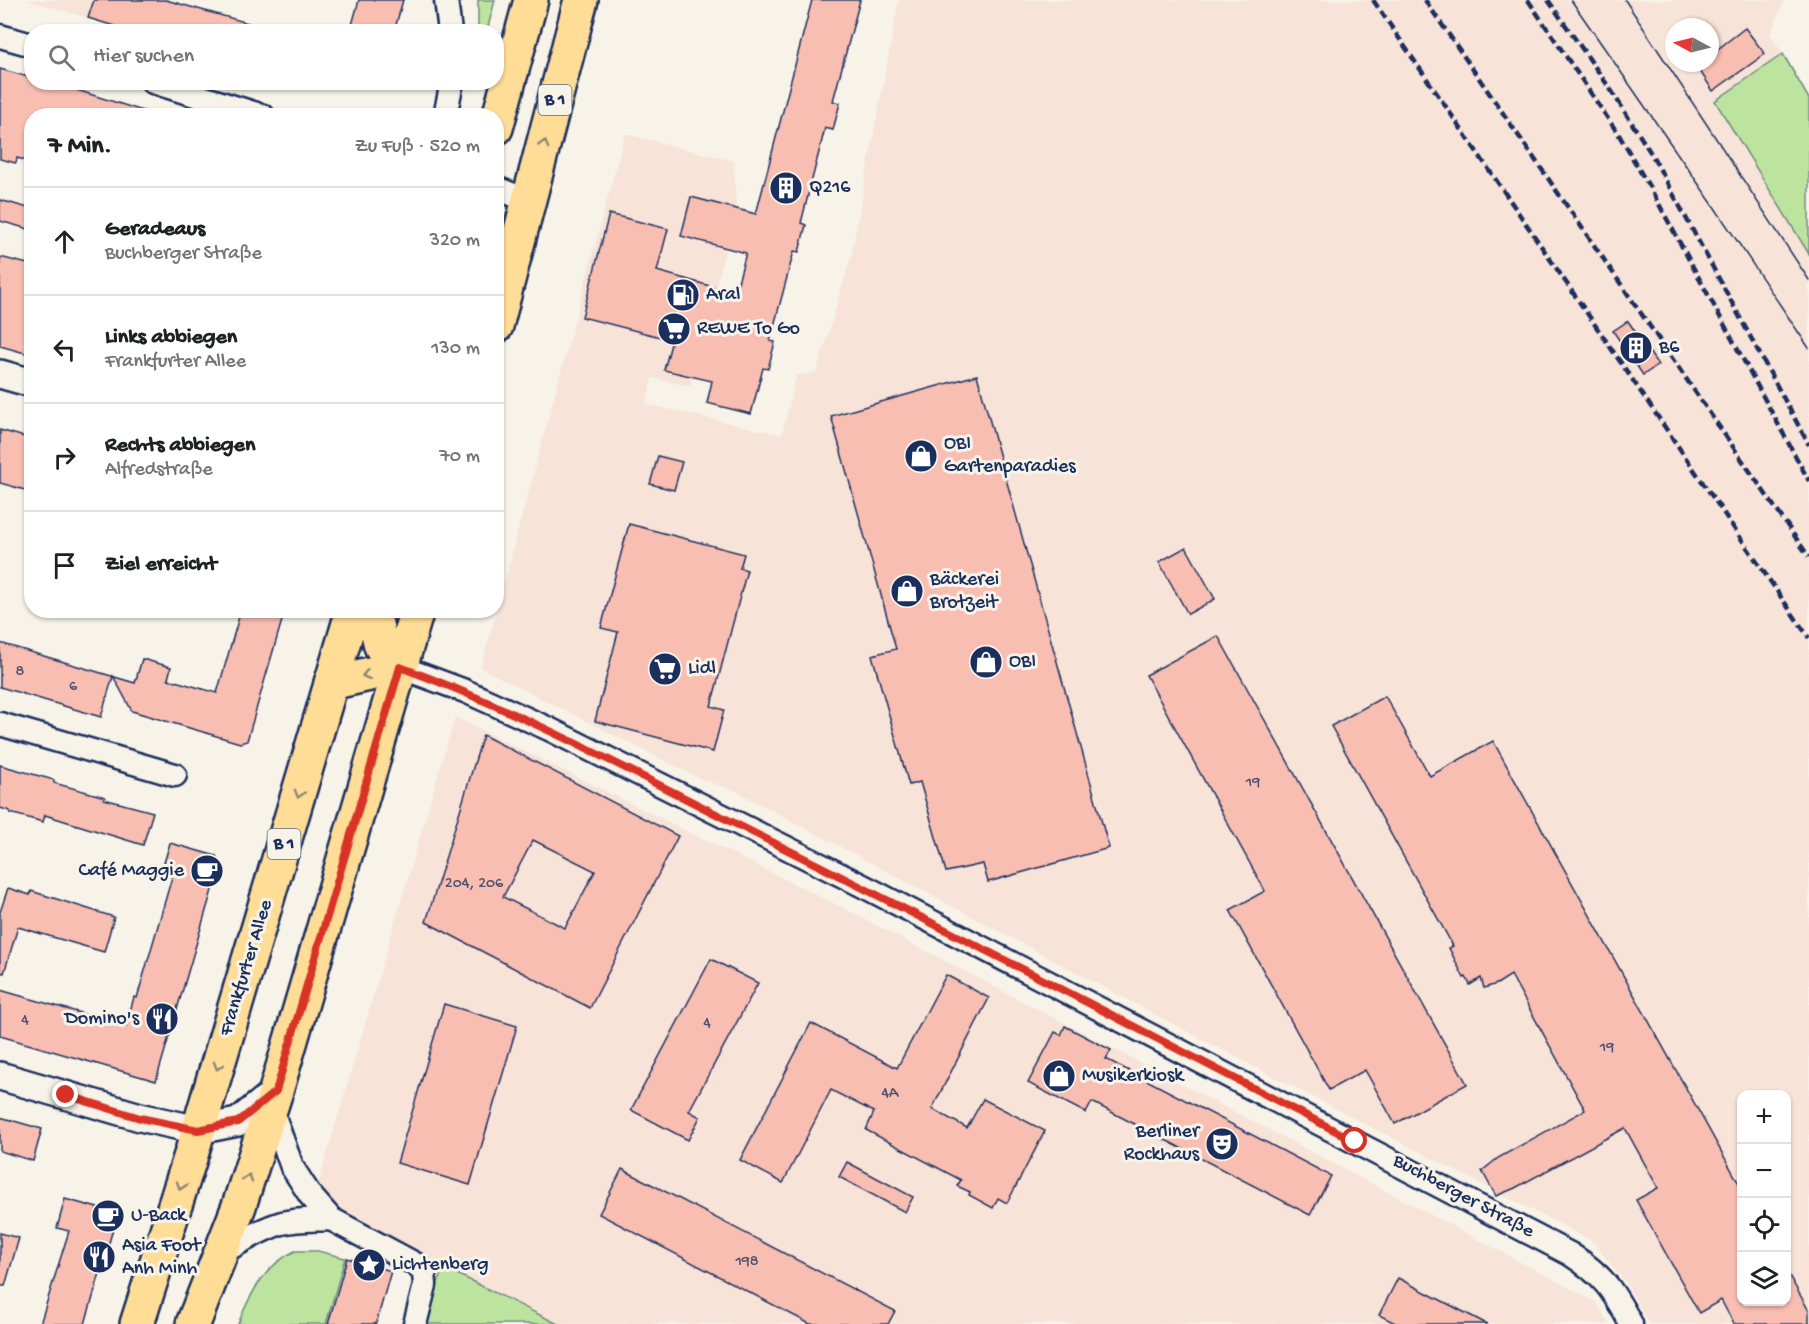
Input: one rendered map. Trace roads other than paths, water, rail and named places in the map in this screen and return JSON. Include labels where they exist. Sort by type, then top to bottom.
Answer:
[{"type":"main road","points":[[501,108],[531,0]]},
{"type":"main road","name":"B 1","points":[[504,296],[581,0]]},
{"type":"main road","name":"Frankfurter Allee","points":[[137,1324],[198,1130],[351,618]]},
{"type":"main road","points":[[374,618],[381,646],[400,667]]},
{"type":"main road","points":[[398,618],[400,667]]},
{"type":"main road","points":[[193,1324],[241,1200],[274,1100],[415,618]]},
{"type":"main road","points":[[331,683],[400,667]]},
{"type":"street","points":[[446,0],[449,24]]},
{"type":"street","points":[[0,36],[24,43]]},
{"type":"street","points":[[179,90],[237,108]]},
{"type":"street","points":[[447,108],[451,90]]},
{"type":"street","points":[[504,191],[529,201]]},
{"type":"street","points":[[0,374],[24,381]]},
{"type":"street","name":"Buchberger Straße","points":[[400,667],[465,691],[549,729],[871,890],[1570,1254],[1593,1269],[1612,1289],[1631,1324]]},
{"type":"street","points":[[0,724],[175,775]]},
{"type":"street","points":[[0,1076],[140,1118],[198,1130],[238,1122],[274,1100],[292,1167],[310,1195],[331,1219],[417,1265],[424,1273],[425,1285],[415,1324]]},
{"type":"street","points":[[221,1253],[281,1223],[331,1219]]},
{"type":"tram line","points":[[1571,0],[1809,348]]},
{"type":"tram line","points":[[1625,0],[1809,280]]},
{"type":"railway","points":[[1373,0],[1809,638]]},
{"type":"railway","points":[[1425,0],[1809,557]]},
{"type":"railway","points":[[1528,0],[1619,135],[1809,481]]},
{"type":"railway","points":[[1548,0],[1611,90],[1652,155],[1809,445]]},
{"type":"place","name":"Q216","points":[[786,188]]},
{"type":"place","name":"Aral","points":[[683,295]]},
{"type":"place","name":"REWE To Go","points":[[674,329]]},
{"type":"place","name":"B6","points":[[1636,348]]},
{"type":"place","name":"OBI Gartenparadies","points":[[921,456]]},
{"type":"place","name":"Bäckerei Brotzeit","points":[[907,591]]},
{"type":"place","name":"OBI","points":[[986,662]]},
{"type":"place","name":"Lidl","points":[[665,669]]},
{"type":"place","name":"Café Maggie","points":[[207,871]]},
{"type":"place","name":"Domino's","points":[[162,1019]]},
{"type":"place","name":"Musikerkiosk","points":[[1059,1076]]},
{"type":"place","name":"Berliner Rockhaus","points":[[1222,1144]]},
{"type":"place","name":"U-Back","points":[[108,1216]]},
{"type":"place","name":"Asia Foot Anh Minh","points":[[99,1257]]},
{"type":"place","name":"Lichtenberg","points":[[369,1265]]}]
